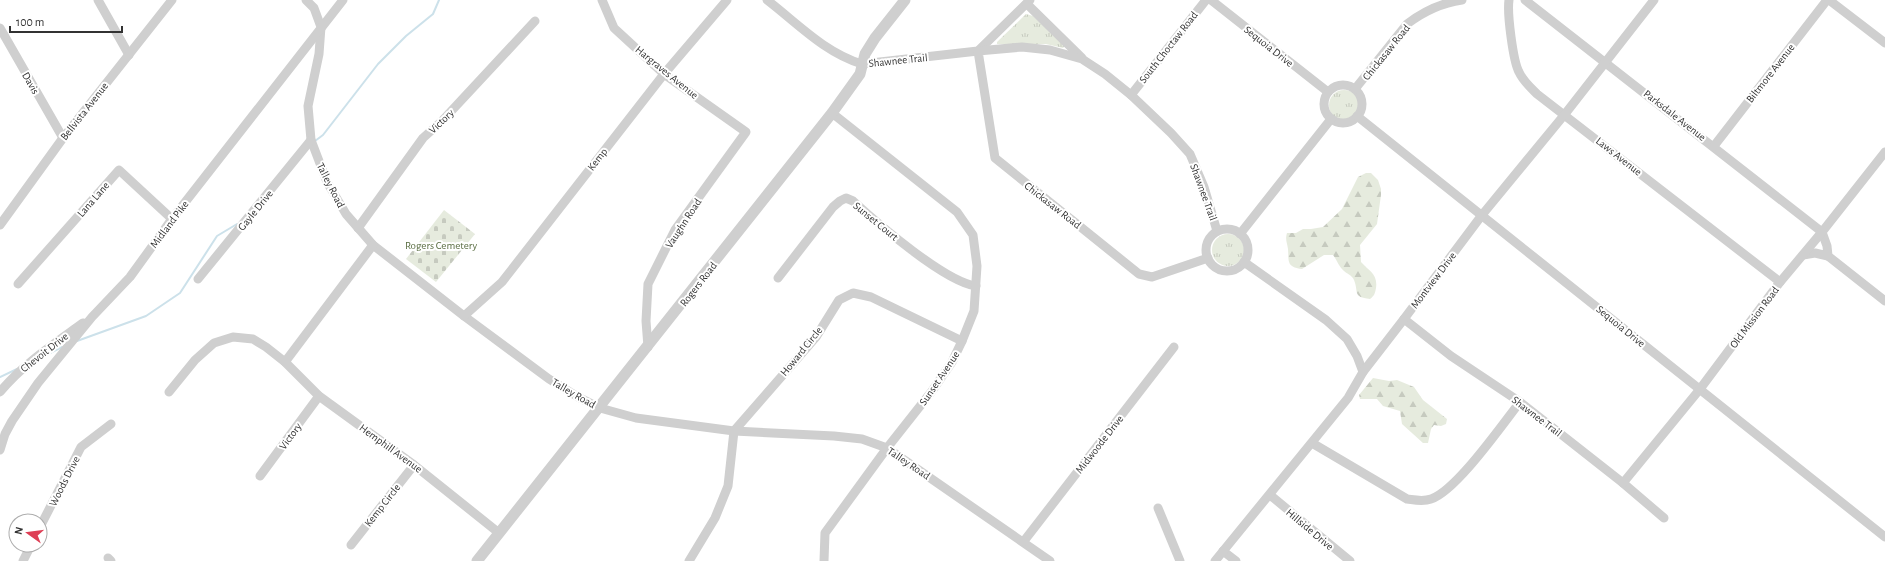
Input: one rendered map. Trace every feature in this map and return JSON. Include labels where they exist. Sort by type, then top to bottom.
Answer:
[{"type":"street","points":[[98,0],[129,55]]},
{"type":"street","name":"Bellvista Avenue","points":[[0,224],[63,138],[172,0]]},
{"type":"street","name":"Talley Road","points":[[306,0],[314,8],[321,27],[319,54],[308,106],[311,140],[327,182],[346,214],[373,245],[464,316],[549,379],[578,397],[600,408],[636,418],[734,430],[862,439],[887,448],[1024,541],[1050,561]]},
{"type":"street","name":"Midland Pike","points":[[0,450],[5,434],[38,383],[92,316],[130,277],[172,219],[343,0]]},
{"type":"street","name":"Hargraves Avenue","points":[[602,0],[614,28],[664,74],[746,132]]},
{"type":"street","name":"Kemp","points":[[464,316],[502,282],[664,74],[727,0]]},
{"type":"street","name":"Shawnee Trail","points":[[767,0],[828,48],[847,60],[862,64],[1022,47],[1050,50],[1082,58]]},
{"type":"street","name":"Rogers Road","points":[[477,561],[600,408],[832,113],[860,74],[865,54],[875,38],[905,0]]},
{"type":"street","name":"South Choctaw Road","points":[[1130,95],[1206,0]]},
{"type":"street","name":"Sequoia Drive","points":[[1211,0],[1328,92]]},
{"type":"street","name":"Chickasaw Road","points":[[1355,89],[1408,24],[1418,16],[1434,7],[1462,0]]},
{"type":"street","name":"Laws Avenue","points":[[1509,0],[1514,58],[1518,71],[1526,83],[1537,94],[1565,114],[1780,282]]},
{"type":"street","name":"Parksdale Avenue","points":[[1525,0],[1606,61],[1822,232]]},
{"type":"street","name":"Montview Drive","points":[[1215,561],[1348,398],[1362,372],[1482,215],[1565,114],[1654,0]]},
{"type":"street","points":[[1828,0],[1885,42]]},
{"type":"street","name":"Biltmore Avenue","points":[[1714,146],[1828,0]]},
{"type":"street","name":"Shawnee Trail","points":[[978,51],[1029,2],[1082,58],[1130,95],[1171,133],[1190,154],[1204,186],[1217,231]]},
{"type":"street","name":"Victory","points":[[358,228],[423,138],[442,122],[535,21]]},
{"type":"street","name":"Davis","points":[[0,28],[63,138]]},
{"type":"street","name":"Chickasaw Road","points":[[978,51],[995,158],[1071,217],[1139,274],[1152,277],[1208,258]]},
{"type":"street","points":[[1347,85],[1355,89],[1360,96],[1362,108],[1357,116],[1351,121],[1342,123],[1331,119],[1325,110],[1324,101],[1328,92],[1336,86],[1347,85]]},
{"type":"street","name":"Sunset Avenue","points":[[825,561],[825,533],[887,448],[932,391],[952,362],[974,311],[977,266],[973,235],[957,212],[832,113]]},
{"type":"street","name":"Sequoia Drive","points":[[1357,116],[1885,537]]},
{"type":"street","points":[[1208,258],[1215,266],[1222,270],[1231,270],[1240,266],[1244,262],[1248,248],[1245,239],[1240,234],[1331,119]]},
{"type":"street","name":"Vaughn Road","points":[[648,347],[646,321],[648,284],[675,230],[746,132]]},
{"type":"street","name":"Gayle Drive","points":[[198,279],[311,140]]},
{"type":"street","name":"Old Mission Road","points":[[1623,483],[1700,389],[1780,282],[1822,232],[1885,152]]},
{"type":"street","name":"Lana Lane","points":[[18,284],[119,170],[172,219]]},
{"type":"street","name":"Sunset Court","points":[[778,278],[833,207],[840,200],[846,198],[853,201],[924,259],[952,276],[970,285],[976,286]]},
{"type":"street","name":"Shawnee Trail","points":[[1208,258],[1206,251],[1208,242],[1217,231],[1226,229],[1235,230],[1240,234]]},
{"type":"street","points":[[1822,232],[1827,246],[1828,256]]},
{"type":"street","points":[[285,362],[373,245]]},
{"type":"street","points":[[1803,255],[1815,253],[1828,256],[1885,302]]},
{"type":"street","points":[[1244,262],[1326,320],[1347,339],[1357,356],[1362,372]]},
{"type":"street","name":"Howard Circle","points":[[734,430],[816,337],[839,300],[854,292],[871,297],[962,341]]},
{"type":"street","name":"Chevoit Drive","points":[[0,392],[9,380],[38,355],[92,316]]},
{"type":"street","name":"Shawnee Trail","points":[[1404,319],[1451,356],[1520,402],[1623,483],[1664,518]]},
{"type":"street","name":"Hemphill Avenue","points":[[169,392],[195,360],[214,343],[233,337],[253,339],[285,362],[319,396],[414,465],[499,533]]},
{"type":"street","name":"Midwoode Drive","points":[[1024,541],[1174,347]]},
{"type":"street","name":"Victory","points":[[260,476],[319,396]]},
{"type":"street","points":[[1312,443],[1407,499],[1423,501],[1432,499],[1446,492],[1463,474],[1520,402]]},
{"type":"street","name":"Woods Drive","points":[[47,513],[81,447],[112,424]]},
{"type":"street","points":[[689,561],[715,518],[728,486],[734,430]]},
{"type":"street","name":"Kemp Circle","points":[[350,545],[414,465]]},
{"type":"street","name":"Hillside Drive","points":[[1270,495],[1350,561]]},
{"type":"street","points":[[1158,508],[1180,561]]},
{"type":"street","points":[[1223,551],[1236,561]]},
{"type":"green space","points":[[1026,14],[1033,16],[1065,46],[1063,48],[1046,44],[997,44],[997,42]]},
{"type":"green space","points":[[1344,90],[1354,95],[1359,105],[1354,115],[1344,120],[1334,115],[1329,105],[1334,95]]},
{"type":"green space","points":[[1366,173],[1371,173],[1378,180],[1381,189],[1377,224],[1360,245],[1361,262],[1376,279],[1375,292],[1370,299],[1358,295],[1353,278],[1342,269],[1333,255],[1324,255],[1302,269],[1293,267],[1289,263],[1286,239],[1287,233],[1296,233],[1303,229],[1323,227],[1342,209],[1358,177]]},
{"type":"green space","name":"Rogers Cemetery","points":[[444,210],[475,234],[436,282],[406,259]]},
{"type":"green space","points":[[1228,234],[1239,239],[1244,250],[1239,261],[1228,266],[1217,261],[1212,250],[1217,239]]},
{"type":"green space","points":[[1373,378],[1389,381],[1397,380],[1414,387],[1423,400],[1447,419],[1446,424],[1441,426],[1434,425],[1431,429],[1428,443],[1423,443],[1402,424],[1400,411],[1383,406],[1377,399],[1360,399],[1359,395]]},
{"type":"waterway","points":[[315,141],[323,135],[378,64],[406,36],[433,14],[439,0]]},
{"type":"waterway","points":[[77,341],[146,316],[180,293],[217,236],[237,224]]},
{"type":"waterway","points":[[46,355],[62,347]]},
{"type":"waterway","points":[[0,377],[17,369]]}]
